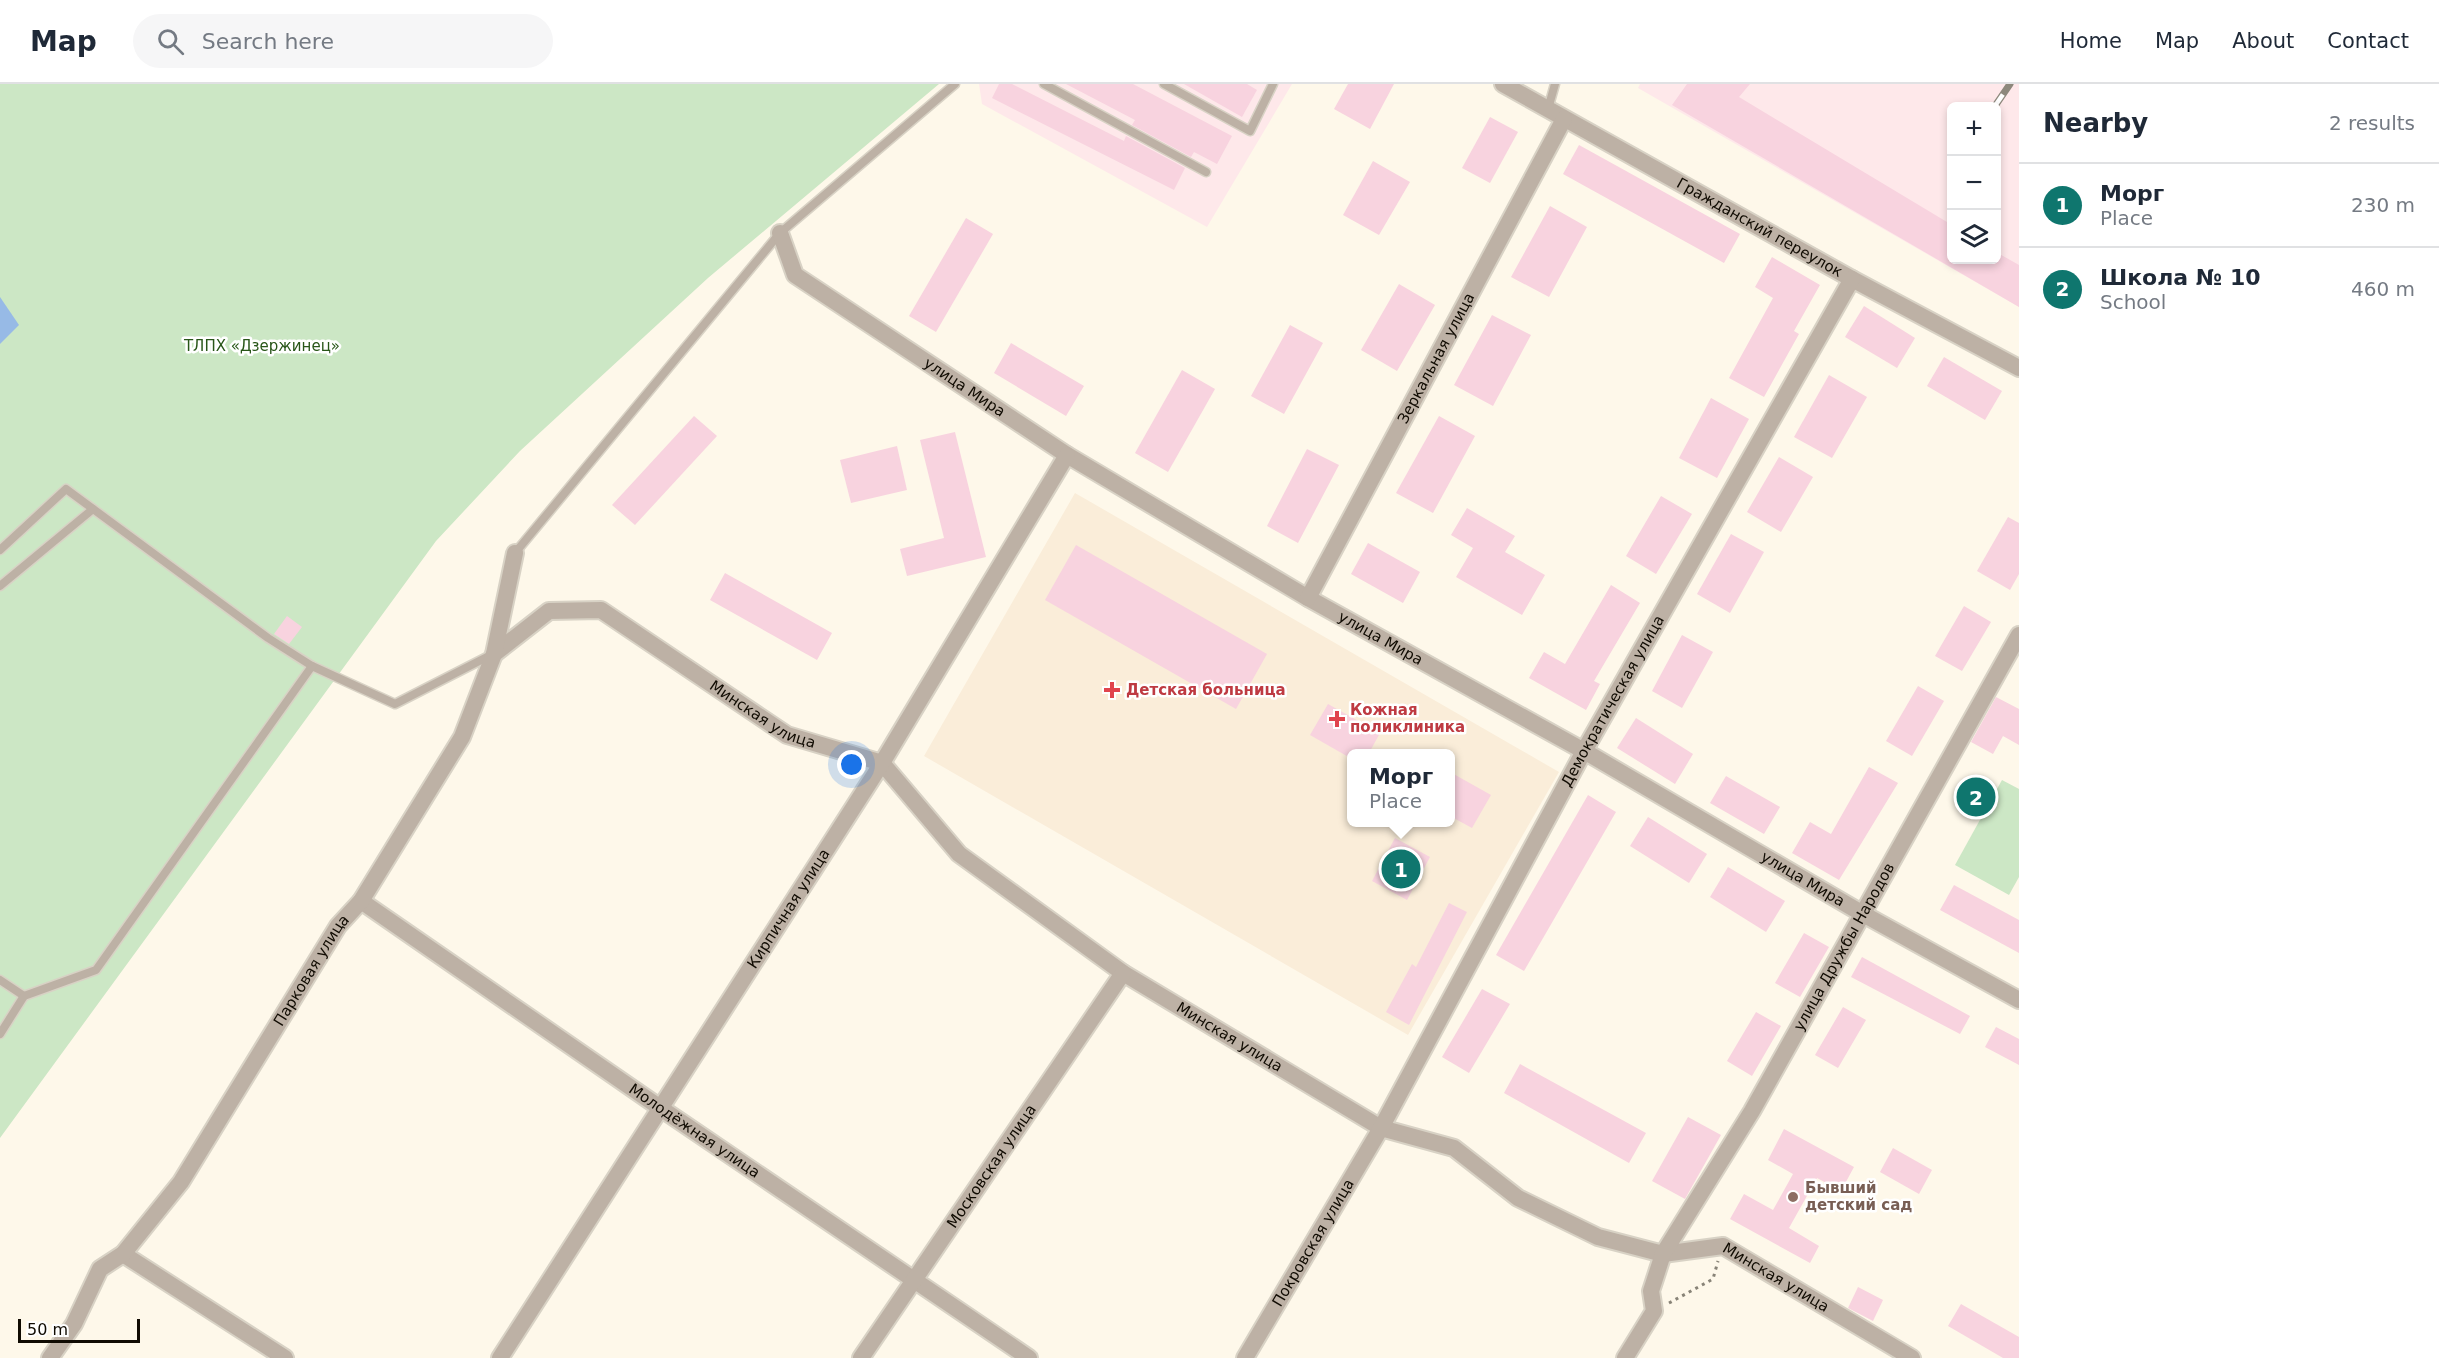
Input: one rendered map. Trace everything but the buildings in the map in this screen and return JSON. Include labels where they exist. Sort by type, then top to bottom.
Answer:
[{"type":"street","name":"Гражданский переулок","points":[[1503,84],[1852,279],[2019,368]]},
{"type":"street","name":"Зеркальная улица","points":[[1308,598],[1564,119]]},
{"type":"street","name":"улица Мира","points":[[780,233],[795,275],[1067,454],[1308,598],[1584,751],[1863,914],[2019,1000]]},
{"type":"street","name":"Демократическая улица","points":[[1381,1128],[1584,751],[1852,279]]},
{"type":"street","name":"Кирпичная улица","points":[[500,1358],[659,1107],[882,763],[1067,454]]},
{"type":"street","name":"Парковая улица","points":[[50,1358],[74,1324],[100,1269],[123,1254],[181,1182],[338,926],[361,901],[462,737],[494,654],[514,553]]},
{"type":"street","name":"Минская улица","points":[[494,654],[549,611],[601,610],[787,735],[882,763],[959,854],[1123,973],[1381,1128],[1454,1148],[1518,1198],[1598,1237],[1664,1254],[1723,1246],[1912,1358]]},
{"type":"street","name":"улица Дружбы Народов","points":[[1654,1311],[1651,1291],[1664,1254],[1752,1111],[2019,635]]},
{"type":"street","name":"Молодёжная улица","points":[[361,901],[1029,1358]]},
{"type":"street","name":"Московская улица","points":[[861,1358],[1123,973]]},
{"type":"street","name":"Покровская улица","points":[[1245,1358],[1381,1128]]},
{"type":"street","points":[[123,1254],[285,1358]]},
{"type":"street","points":[[1625,1358],[1654,1311]]},
{"type":"lane","points":[[514,553],[780,233],[955,84]]},
{"type":"lane","points":[[1044,84],[1206,172]]},
{"type":"lane","points":[[1164,84],[1250,131],[1273,84]]},
{"type":"lane","points":[[1548,109],[1555,84]]},
{"type":"lane","points":[[0,550],[66,489],[268,638],[312,666],[395,704],[494,654]]},
{"type":"lane","points":[[0,586],[93,509]]},
{"type":"lane","points":[[0,1034],[24,996],[96,970],[312,666]]},
{"type":"lane","points":[[0,980],[24,996]]},
{"type":"path","points":[[1654,1311],[1713,1279],[1723,1246]]},
{"type":"shaded area","points":[[979,84],[1292,84],[1207,227],[982,104]]},
{"type":"shaded area","points":[[1640,84],[2019,84],[2019,307],[1638,88]]},
{"type":"shaded area","points":[[1075,493],[1559,772],[1408,1035],[924,756]]},
{"type":"green space","name":"ТЛПХ «Дзержинец»","points":[[0,84],[939,84],[708,278],[520,451],[436,541],[0,1138]]},
{"type":"green space","points":[[2002,780],[2019,789],[2019,877],[2009,895],[1955,865]]},
{"type":"water","points":[[0,297],[19,325],[0,344]]},
{"type":"railway","points":[[1998,102],[2010,84]]},
{"type":"place","name":"Детская больница","points":[[1112,690]]},
{"type":"place","name":"Кожная поликлиника","points":[[1337,719]]},
{"type":"place","name":"Школа № 10","points":[[1976,797]]},
{"type":"place","name":"Морг","points":[[1401,869]]},
{"type":"place","name":"Бывший детский сад","points":[[1793,1197]]}]
